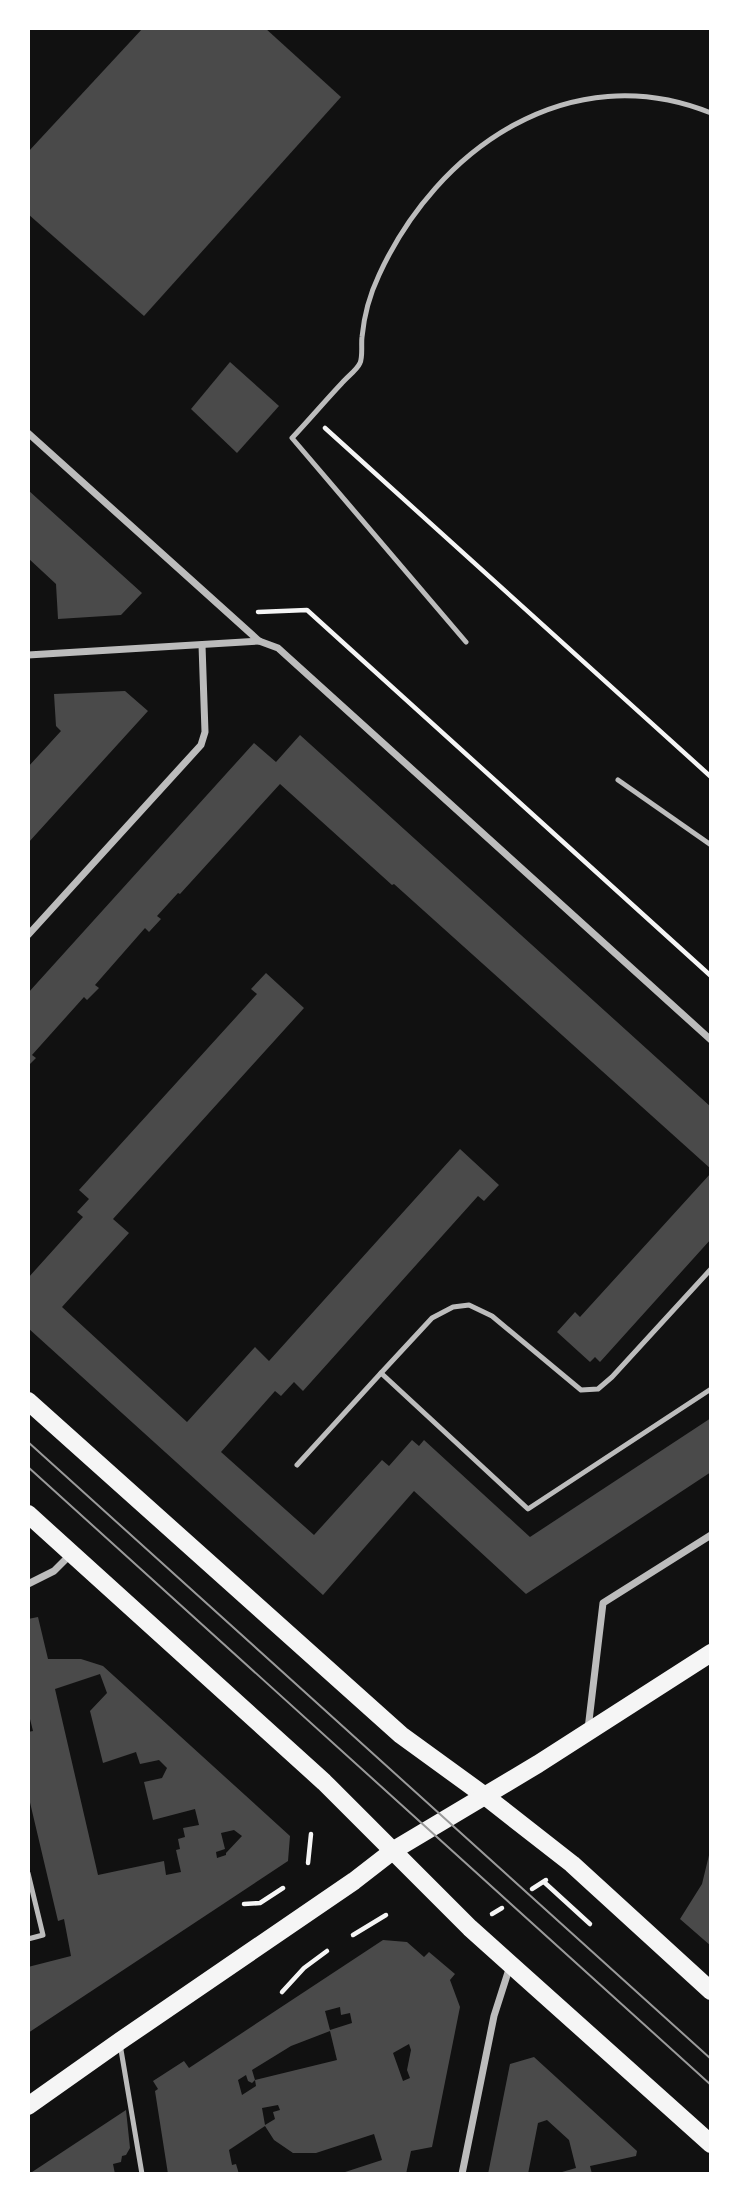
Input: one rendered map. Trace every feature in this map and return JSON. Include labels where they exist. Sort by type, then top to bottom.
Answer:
[{"type":"main road","points":[[28,1401],[401,1735],[572,1864],[711,1991]]},
{"type":"main road","points":[[28,1514],[306,1766],[510,1965],[711,2144]]},
{"type":"main road","points":[[28,2106],[354,1881],[394,1850],[485,1797],[711,1653]]},
{"type":"street","points":[[28,433],[259,642]]},
{"type":"street","points":[[28,654],[259,642],[278,648],[711,1040]]},
{"type":"street","points":[[28,935],[201,746],[205,732],[202,645]]},
{"type":"street","points":[[587,1732],[603,1603],[711,1535]]},
{"type":"street","points":[[28,1584],[54,1571],[71,1554]]},
{"type":"street","points":[[462,2174],[495,2016],[510,1965]]},
{"type":"lane","points":[[466,642],[292,438],[361,362],[370,298],[388,255],[402,231],[435,188],[474,150],[538,113],[565,103],[594,98],[652,97],[690,105],[711,113]]},
{"type":"lane","points":[[618,780],[711,845]]},
{"type":"lane","points":[[297,1465],[432,1318],[453,1307],[469,1305],[492,1316],[581,1390],[598,1389],[711,1269]]},
{"type":"lane","points":[[381,1373],[528,1509],[711,1389]]},
{"type":"lane","points":[[28,1873],[43,1935],[28,1939]]},
{"type":"lane","points":[[120,2040],[142,2174]]},
{"type":"path","points":[[312,416],[711,777]]},
{"type":"path","points":[[229,614],[307,610],[711,976]]},
{"type":"path","points":[[308,1863],[311,1834]]},
{"type":"path","points":[[532,1889],[554,1876]]},
{"type":"path","points":[[544,1882],[590,1924]]},
{"type":"path","points":[[244,1904],[260,1903],[283,1888]]},
{"type":"path","points":[[353,1935],[386,1915]]},
{"type":"path","points":[[282,1992],[304,1968],[327,1951]]},
{"type":"building","points":[[143,28],[265,28],[341,97],[144,316],[28,214],[28,152]]},
{"type":"building","points":[[230,362],[279,406],[237,453],[191,409]]},
{"type":"building","points":[[28,490],[142,593],[121,615],[58,619],[56,584],[28,558]]},
{"type":"building","points":[[125,691],[148,711],[28,843],[28,767],[61,731],[56,726],[54,694]]},
{"type":"building","points":[[300,735],[711,1107],[711,1169],[280,784],[157,916],[161,919],[149,932],[145,928],[95,985],[99,988],[87,1000],[84,997],[32,1055],[36,1058],[28,1066],[28,993],[254,743],[276,762]]},
{"type":"building","points":[[266,973],[304,1008],[113,1219],[129,1233],[62,1307],[187,1422],[255,1347],[269,1361],[460,1149],[499,1185],[484,1201],[478,1196],[303,1391],[294,1382],[281,1396],[275,1391],[221,1452],[314,1535],[382,1460],[389,1466],[412,1440],[419,1446],[424,1440],[530,1537],[711,1418],[711,1472],[526,1594],[414,1491],[323,1595],[28,1328],[28,1278],[83,1217],[77,1212],[89,1199],[79,1190],[257,994],[251,989]]},
{"type":"building","points":[[711,1173],[711,1239],[600,1362],[595,1357],[590,1362],[557,1332],[575,1312],[580,1317]]},
{"type":"building","points":[[38,1617],[48,1659],[81,1659],[103,1666],[290,1836],[288,1861],[28,2033],[28,1967],[71,1956],[64,1919],[58,1921],[28,1794],[28,1732],[33,1731],[28,1711],[28,1619]],"holes":[[[100,1674],[107,1693],[90,1711],[103,1763],[136,1752],[140,1764],[159,1760],[167,1768],[162,1778],[144,1782],[153,1820],[195,1809],[199,1825],[183,1828],[185,1837],[178,1839],[180,1849],[176,1850],[181,1872],[166,1875],[164,1861],[98,1875],[55,1689]],[[234,1830],[242,1836],[226,1855],[217,1858],[216,1852],[225,1849],[221,1833]]]},
{"type":"building","points":[[710,1851],[711,1946],[680,1919],[702,1884]]},
{"type":"building","points":[[383,1940],[407,1942],[424,1957],[429,1952],[455,1974],[450,1980],[460,2007],[432,2147],[411,2151],[406,2174],[339,2174],[382,2160],[374,2134],[316,2153],[293,2153],[274,2140],[265,2126],[229,2150],[232,2165],[236,2164],[239,2174],[168,2174],[155,2091],[158,2089],[153,2081],[184,2061],[189,2068]],"holes":[[[340,2007],[341,2015],[350,2013],[352,2023],[330,2030],[325,2011]],[[330,2031],[337,2060],[255,2080],[252,2070],[291,2046]],[[409,2044],[411,2050],[407,2070],[410,2078],[403,2081],[393,2053]],[[246,2075],[248,2081],[252,2083],[255,2080],[256,2086],[242,2095],[238,2080]],[[278,2105],[280,2110],[273,2112],[275,2119],[265,2125],[262,2108]]]},
{"type":"building","points":[[534,2057],[637,2151],[636,2156],[590,2166],[592,2174],[555,2174],[576,2168],[569,2140],[547,2120],[538,2123],[528,2174],[488,2174],[510,2064]]},
{"type":"building","points":[[126,2110],[130,2148],[126,2155],[122,2156],[121,2162],[113,2164],[115,2174],[29,2174]]},
{"type":"tram line","points":[[28,1442],[711,2059]]},
{"type":"tram line","points":[[28,1467],[711,2085]]}]
